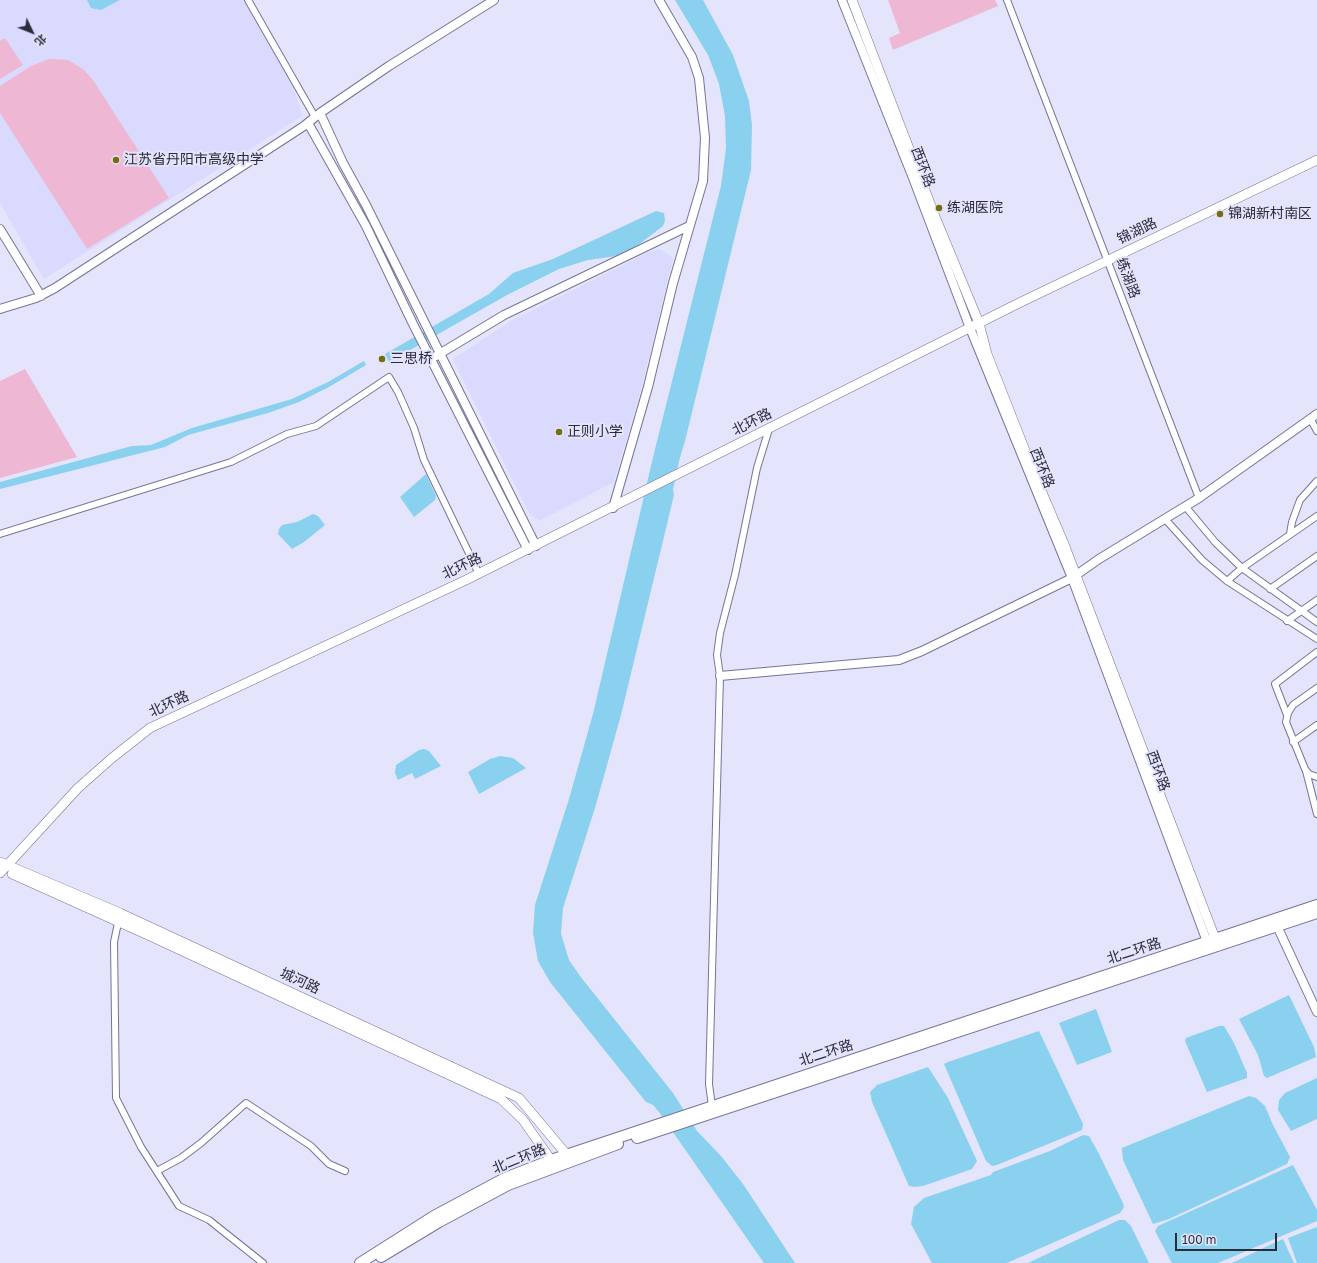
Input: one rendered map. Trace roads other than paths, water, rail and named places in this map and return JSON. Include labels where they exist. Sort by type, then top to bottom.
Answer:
[{"type":"main road","name":"西环路","points":[[852,0],[936,219],[979,323],[987,354],[1074,577],[1212,944]]},
{"type":"main road","name":"锦湖路","points":[[970,328],[1317,160]]},
{"type":"main road","name":"北环路","points":[[2,868],[78,788],[112,758],[150,728],[479,574],[970,328]]},
{"type":"main road","name":"城河路","points":[[2,868],[119,917],[520,1098],[567,1155]]},
{"type":"main road","name":"北二环路","points":[[360,1263],[434,1216],[505,1178],[551,1160],[702,1113],[1212,944],[1317,905]]},
{"type":"main road","name":"北二环路","points":[[702,1113],[712,1106],[1212,944],[1317,913]]},
{"type":"main road","name":"城河路","points":[[119,917],[501,1099],[523,1120],[551,1160]]},
{"type":"main road","name":"北二环路","points":[[372,1263],[439,1222],[508,1185],[659,1127]]},
{"type":"street","points":[[248,0],[314,118],[430,358],[532,548]]},
{"type":"street","points":[[0,310],[41,296],[314,118],[389,66],[494,0]]},
{"type":"street","points":[[613,508],[648,387],[689,226],[704,181],[705,138],[699,78],[692,57],[659,0]]},
{"type":"street","name":"西环路","points":[[842,0],[913,178],[970,328],[1074,577]]},
{"type":"street","name":"练湖路","points":[[1007,0],[1200,498]]},
{"type":"street","points":[[314,118],[343,163],[366,205],[532,548]]},
{"type":"street","points":[[430,358],[504,315],[689,226]]},
{"type":"street","points":[[0,229],[41,296]]},
{"type":"street","points":[[0,534],[53,519],[231,462],[287,434],[316,426],[389,377],[398,392],[414,428],[424,460],[479,574]]},
{"type":"street","points":[[720,676],[899,660],[978,625],[1074,577],[1099,559],[1200,498],[1314,416],[1317,431]]},
{"type":"street","points":[[712,1106],[709,1084],[720,676],[717,655],[720,633],[735,575],[757,468],[769,429]]},
{"type":"street","points":[[1290,534],[1292,522],[1300,500],[1317,481]]},
{"type":"street","points":[[1185,506],[1214,542],[1242,568],[1317,622]]},
{"type":"street","points":[[1227,581],[1242,568],[1317,516]]},
{"type":"street","points":[[1165,519],[1202,560],[1227,581],[1317,639]]},
{"type":"street","points":[[1270,589],[1317,556]]},
{"type":"street","points":[[1287,621],[1317,600]]},
{"type":"street","points":[[1287,715],[1275,684],[1317,652]]},
{"type":"street","points":[[1317,688],[1293,705],[1287,715],[1286,722],[1305,769],[1317,814]]},
{"type":"street","points":[[1294,742],[1317,725]]},
{"type":"street","points":[[1305,769],[1309,774],[1317,777]]},
{"type":"street","points":[[119,917],[114,942],[116,1098],[141,1147],[179,1206],[209,1220],[263,1263]]},
{"type":"street","points":[[1277,926],[1317,1012]]},
{"type":"street","points":[[156,1170],[180,1158],[196,1147],[246,1103],[311,1146],[329,1164],[344,1171]]},
{"type":"place","name":"江苏省丹阳市高级中学","points":[[116,160]]},
{"type":"place","name":"练湖医院","points":[[939,208]]},
{"type":"place","name":"锦湖新村南区","points":[[1220,214]]},
{"type":"place","name":"三思桥","points":[[382,359]]},
{"type":"place","name":"正则小学","points":[[559,432]]}]
